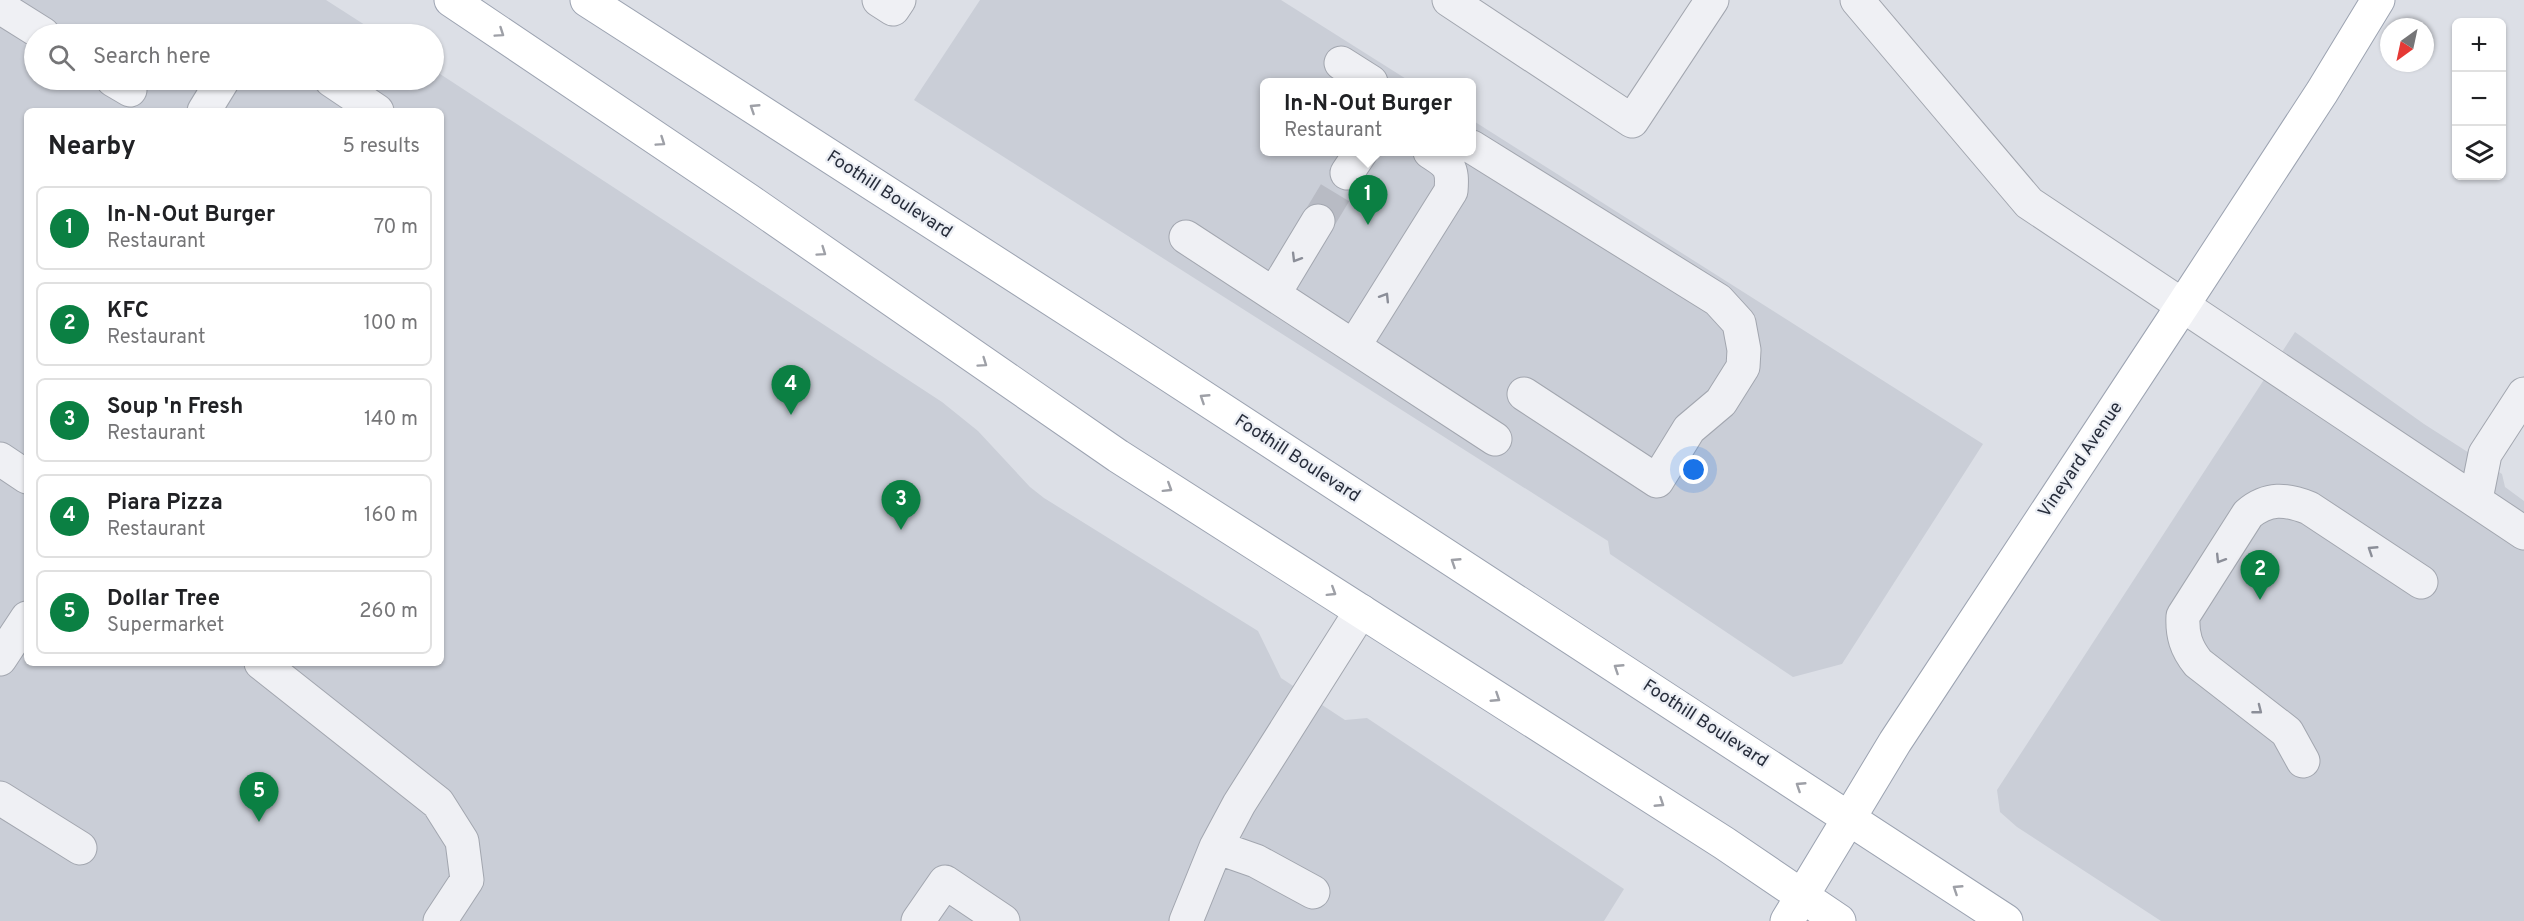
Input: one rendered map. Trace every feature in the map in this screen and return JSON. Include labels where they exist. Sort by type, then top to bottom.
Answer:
[{"type":"main road","points":[[451,0],[748,200],[1118,456],[1724,843],[1794,909],[1839,921]]},
{"type":"main road","name":"Foothill Boulevard","points":[[587,0],[2006,921]]},
{"type":"main road","name":"Vineyard Avenue","points":[[1794,909],[1899,735],[2322,92],[2378,0]]},
{"type":"lane","points":[[879,0],[893,9],[899,0]]},
{"type":"lane","points":[[1449,0],[1632,121],[1712,0]]},
{"type":"lane","points":[[1857,0],[2029,203],[2524,533]]},
{"type":"lane","points":[[0,7],[27,24]]},
{"type":"lane","points":[[1341,63],[1365,78]]},
{"type":"lane","points":[[206,108],[217,90]]},
{"type":"lane","points":[[346,90],[373,108]]},
{"type":"lane","points":[[1476,149],[1718,300],[1739,323],[1744,350],[1743,367],[1721,402],[1689,429],[1657,481],[1524,394]]},
{"type":"lane","points":[[1354,346],[1451,191],[1452,173],[1445,162],[1436,156]]},
{"type":"lane","points":[[1274,294],[1318,221]]},
{"type":"lane","points":[[1186,237],[1495,439]]},
{"type":"lane","points":[[2476,499],[2485,454],[2524,394]]},
{"type":"lane","points":[[0,459],[24,475]]},
{"type":"lane","points":[[2302,761],[2287,732],[2198,663],[2189,652],[2182,633],[2183,616],[2248,514],[2257,506],[2273,500],[2289,501],[2309,508],[2421,582]]},
{"type":"lane","points":[[1186,921],[1216,847],[1239,804],[1361,611]]},
{"type":"lane","points":[[0,659],[24,623]]},
{"type":"lane","points":[[265,666],[438,803],[462,841],[466,880],[440,921]]},
{"type":"lane","points":[[0,798],[80,848]]},
{"type":"lane","points":[[1216,847],[1256,861],[1313,892]]},
{"type":"lane","points":[[918,921],[945,882],[1003,921]]},
{"type":"shaded area","points":[[0,0],[326,0],[363,24],[24,24],[24,90],[444,90],[444,77],[942,402],[978,431],[1030,487],[1044,498],[1258,631],[1281,678],[1345,720],[1367,718],[1624,889],[1604,921],[0,921]]},
{"type":"shaded area","points":[[980,0],[1281,0],[1405,78],[1260,78],[1260,156],[1476,156],[1476,123],[1983,444],[1842,664],[1793,677],[1610,554],[1608,541],[914,100]]},
{"type":"shaded area","points":[[2295,332],[2424,424],[2502,474],[2505,487],[2524,501],[2524,921],[2161,921],[2017,827],[2000,812],[1997,790]]},
{"type":"tunnel","points":[[1318,221],[1347,173]]},
{"type":"place","name":"In-N-Out Burger","points":[[1368,225]]},
{"type":"place","name":"Piara Pizza","points":[[791,415]]},
{"type":"place","name":"Soup 'n Fresh","points":[[901,530]]},
{"type":"place","name":"KFC","points":[[2260,600]]},
{"type":"place","name":"Dollar Tree","points":[[259,822]]}]
